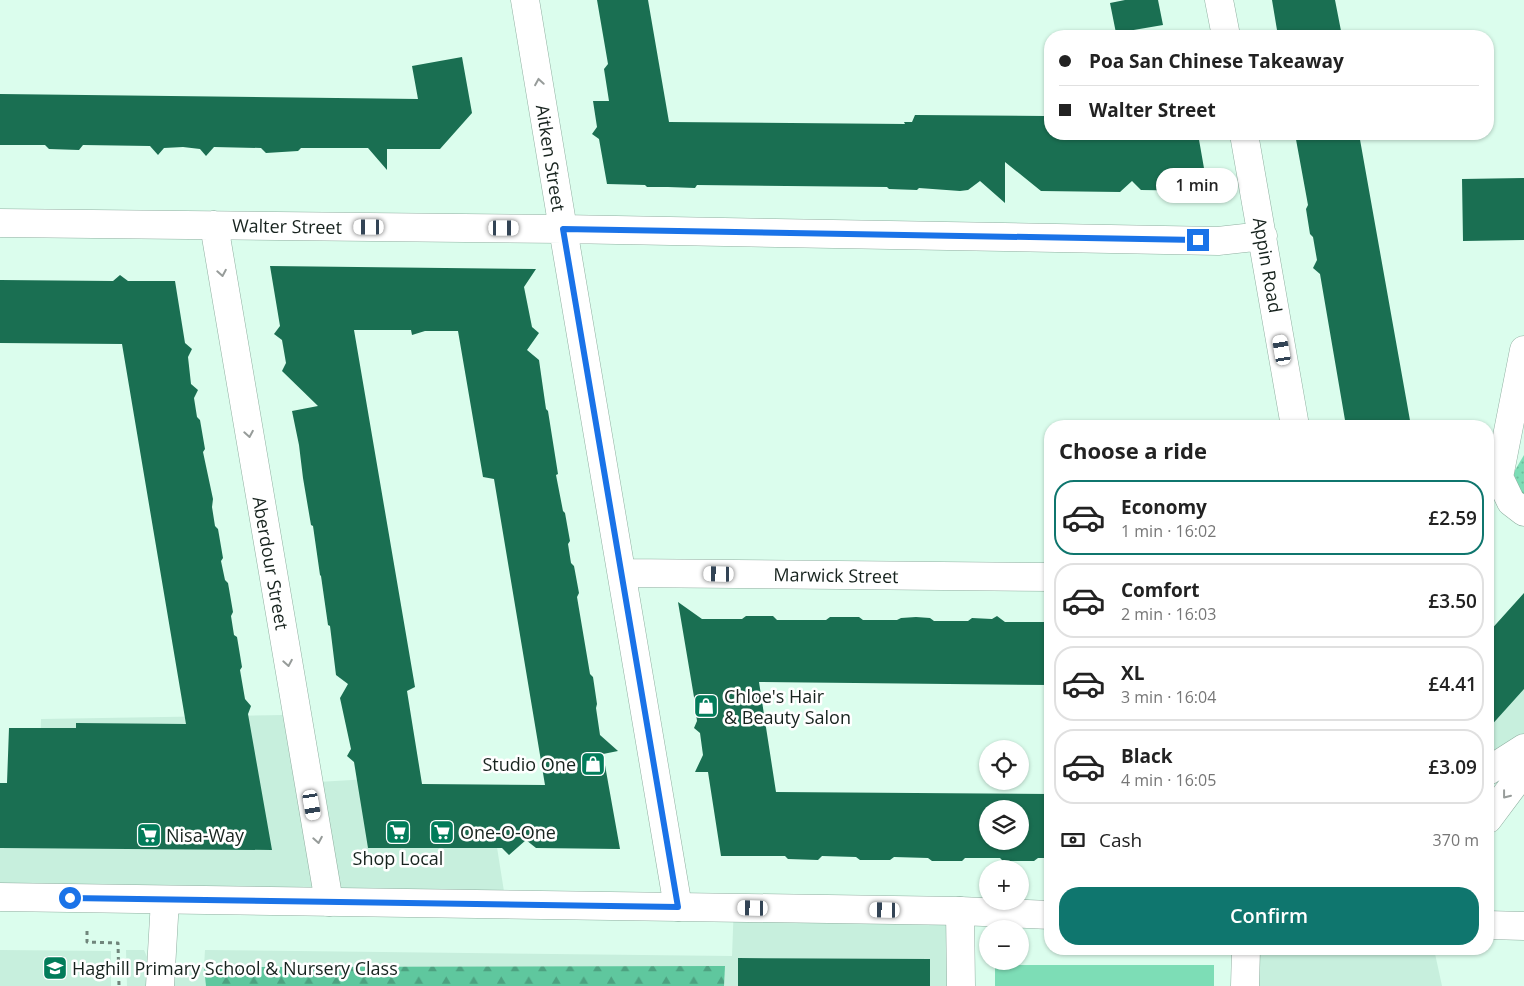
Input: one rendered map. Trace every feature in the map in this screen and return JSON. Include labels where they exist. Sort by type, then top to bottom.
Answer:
[{"type":"street","name":"Aitken Street","points":[[525,0],[678,907]]},
{"type":"street","points":[[1219,0],[1225,30]]},
{"type":"street","name":"Appin Road","points":[[1245,140],[1294,420]]},
{"type":"street","name":"Walter Street","points":[[0,223],[563,229],[1218,241],[1263,236]]},
{"type":"street","name":"Aberdour Street","points":[[214,225],[329,902]]},
{"type":"street","points":[[1524,350],[1499,477],[1511,502],[1524,512]]},
{"type":"street","name":"Marwick Street","points":[[622,573],[1044,577]]},
{"type":"street","points":[[1494,767],[1524,748]]},
{"type":"street","points":[[1494,811],[1524,771]]},
{"type":"street","points":[[0,897],[960,911],[1044,915]]},
{"type":"street","points":[[160,986],[165,900]]},
{"type":"street","points":[[960,911],[961,986]]},
{"type":"street","points":[[1494,925],[1524,926]]},
{"type":"street","points":[[1245,986],[1246,955]]},
{"type":"path","points":[[88,898],[87,942],[118,944],[119,986]]},
{"type":"shaded area","points":[[1524,638],[1524,757],[1494,784],[1494,668]]},
{"type":"shaded area","points":[[284,715],[300,783],[387,778],[492,816],[506,904],[0,898],[0,815],[39,816],[41,719]]},
{"type":"shaded area","points":[[734,903],[960,906],[961,986],[127,986],[126,950],[144,950],[151,966],[204,967],[205,950],[732,956]]},
{"type":"shaded area","name":"Haghill Primary School & Nursery Class","points":[[0,950],[111,951],[111,986],[0,986]]},
{"type":"shaded area","points":[[1245,955],[1435,955],[1442,986],[1244,986]]},
{"type":"green space","points":[[1524,455],[1524,498],[1511,477]]},
{"type":"green space","points":[[1029,965],[1214,965],[1214,986],[995,986],[995,970],[1029,970]]},
{"type":"green space","points":[[725,966],[724,986],[206,986],[204,967]]},
{"type":"building","points":[[597,0],[648,0],[669,122],[905,124],[904,122],[912,122],[915,115],[1044,116],[1044,140],[1199,140],[1208,191],[1141,190],[1132,181],[1120,192],[1041,191],[1005,162],[1005,203],[980,181],[968,190],[960,191],[919,188],[917,190],[889,189],[887,187],[697,185],[695,188],[607,184],[599,139],[592,134],[597,127],[593,101],[609,101],[604,69],[608,64]]},
{"type":"building","points":[[1125,0],[1158,0],[1163,25],[1134,30],[1115,30],[1110,3]]},
{"type":"building","points":[[1272,0],[1335,0],[1341,30],[1277,30]]},
{"type":"building","points":[[462,57],[472,113],[440,149],[387,149],[387,170],[368,148],[301,148],[298,151],[266,153],[261,148],[214,147],[206,156],[200,149],[183,147],[164,148],[158,155],[150,146],[83,145],[79,150],[49,149],[45,145],[0,145],[0,94],[418,99],[412,66]]},
{"type":"building","points":[[1296,140],[1360,140],[1410,420],[1345,420],[1320,274],[1313,268],[1317,260],[1313,237],[1310,234],[1306,209],[1308,205]]},
{"type":"building","points":[[1524,178],[1524,240],[1463,241],[1462,179]]},
{"type":"building","points":[[270,266],[536,269],[524,287],[532,327],[539,333],[527,350],[539,360],[558,474],[556,475],[570,541],[568,544],[571,563],[574,566],[579,593],[577,597],[590,674],[593,677],[600,735],[618,751],[603,754],[620,849],[536,848],[526,840],[509,855],[502,848],[368,848],[354,762],[347,756],[351,749],[340,698],[348,684],[336,675],[330,626],[328,625],[313,526],[311,525],[292,411],[318,406],[282,371],[286,363],[282,340],[274,334],[280,326]],"holes":[[[354,330],[411,330],[412,335],[425,331],[458,331],[483,477],[494,479],[545,785],[422,784],[407,691],[415,687]]]},
{"type":"building","points":[[120,275],[128,281],[175,281],[185,343],[192,349],[188,357],[191,384],[198,390],[194,398],[197,417],[200,420],[205,449],[203,452],[213,499],[212,507],[215,526],[218,529],[223,558],[221,561],[225,580],[228,583],[233,612],[231,616],[234,635],[237,637],[245,699],[251,706],[248,714],[272,850],[0,848],[0,783],[7,783],[9,728],[76,728],[76,723],[186,724],[122,344],[0,343],[0,280],[113,281]]},
{"type":"building","points":[[1524,593],[1524,689],[1494,722],[1494,626]]},
{"type":"building","points":[[678,602],[702,619],[742,619],[746,616],[773,616],[777,620],[826,620],[830,617],[859,617],[863,620],[897,620],[916,617],[930,618],[934,621],[968,621],[972,618],[992,619],[997,616],[1005,622],[1044,622],[1044,685],[759,682],[776,792],[1044,794],[1044,858],[1038,858],[1034,861],[1002,860],[1000,858],[965,858],[962,861],[932,861],[928,858],[894,857],[890,860],[860,860],[856,857],[822,856],[818,860],[788,859],[785,856],[721,856],[708,772],[695,772],[703,755],[700,733],[694,728],[697,721],[694,697]]},
{"type":"building","points":[[738,958],[930,959],[930,986],[738,986]]},
{"type":"place","name":"Chloe's Hair & Beauty Salon","points":[[706,706]]},
{"type":"place","name":"Studio One","points":[[593,764]]},
{"type":"place","name":"Shop Local","points":[[398,832]]},
{"type":"place","name":"One-O-One","points":[[442,832]]},
{"type":"place","name":"Nisa-Way","points":[[149,835]]},
{"type":"place","name":"Haghill Primary School & Nursery Class","points":[[55,968]]},
{"type":"route","points":[[70,898],[678,907],[563,229],[1198,240]]}]
